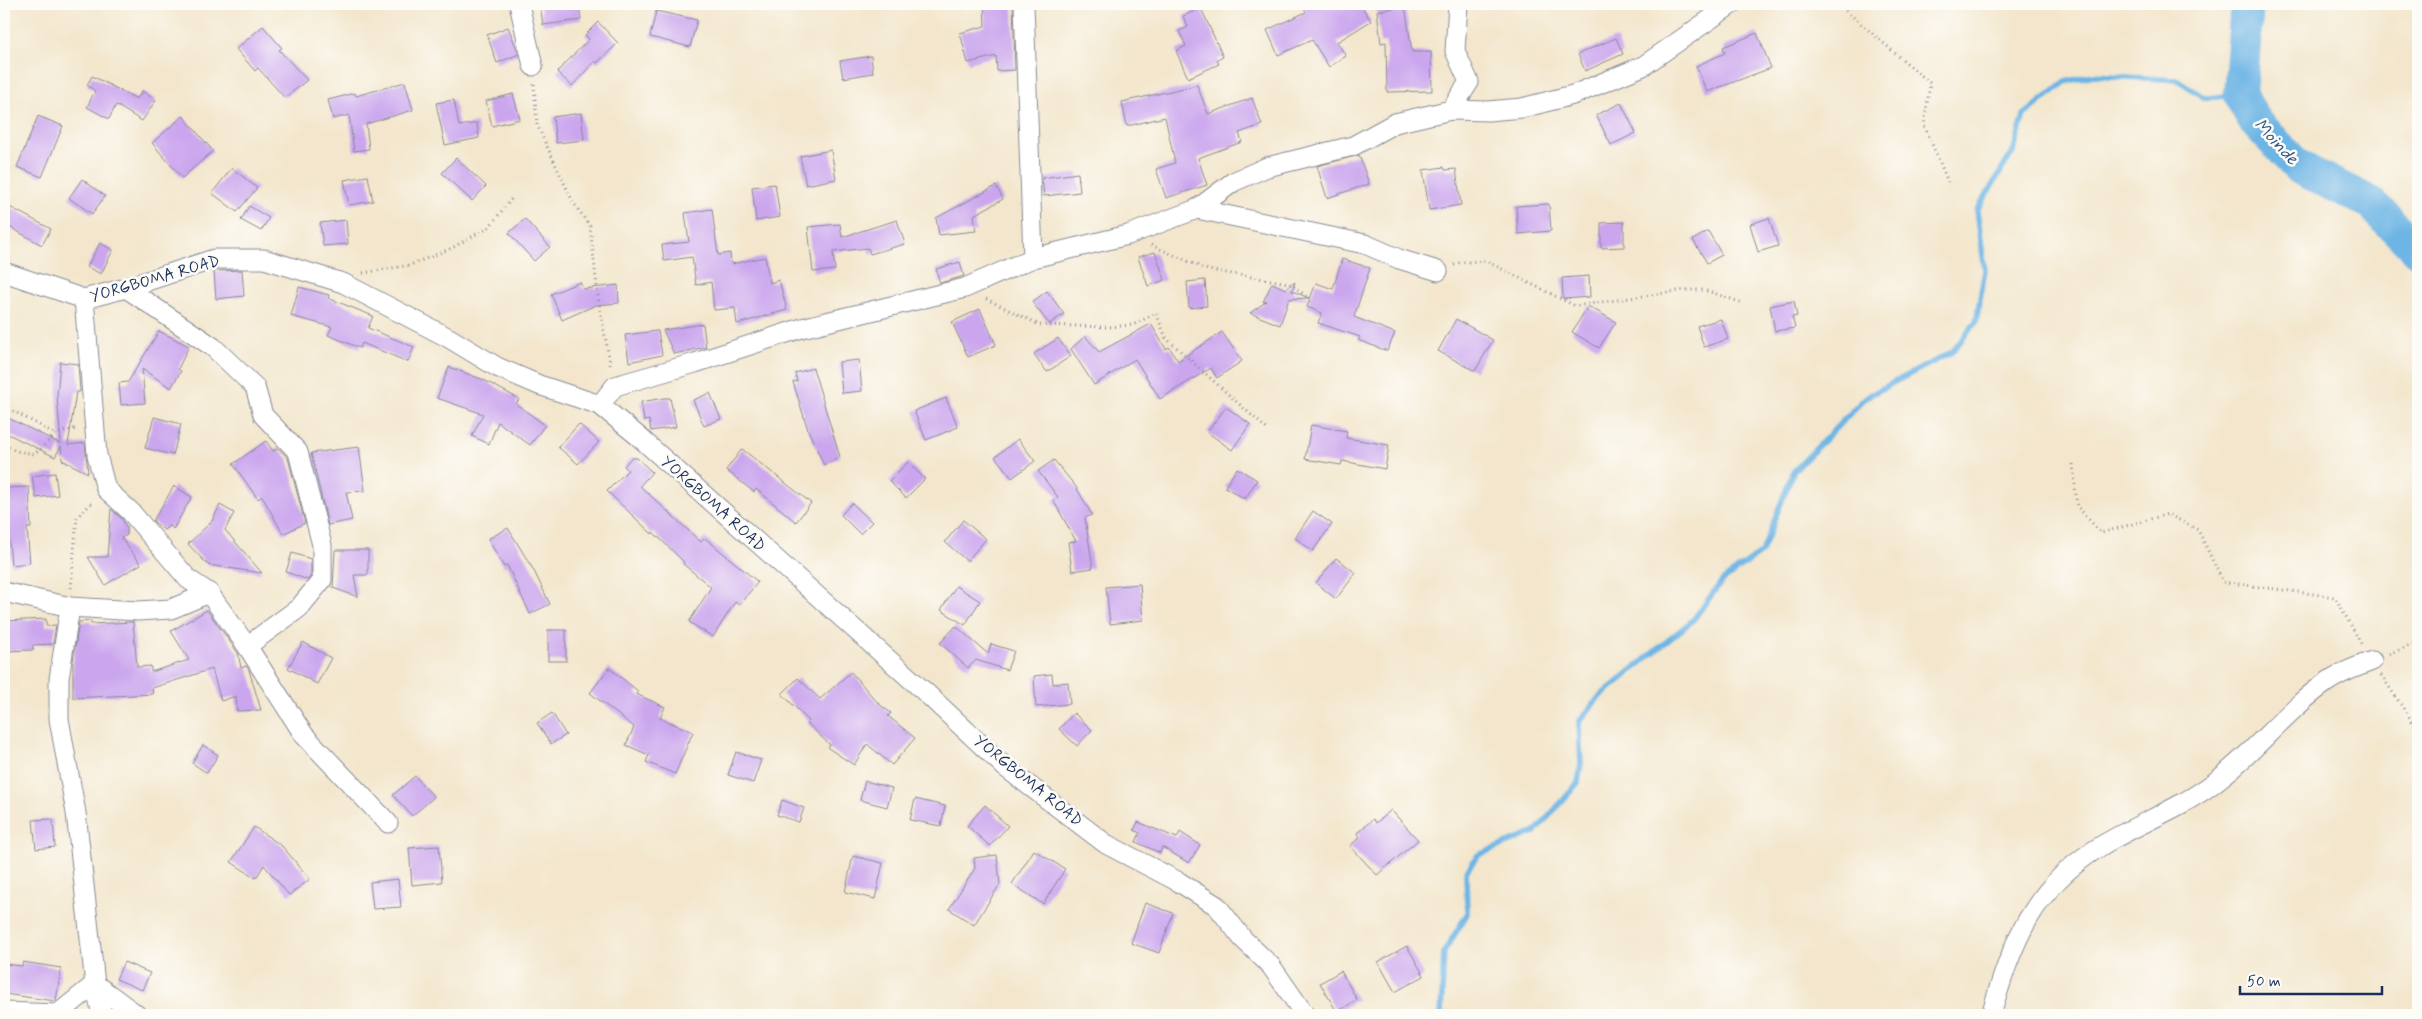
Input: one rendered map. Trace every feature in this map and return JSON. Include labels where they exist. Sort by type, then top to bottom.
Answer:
[{"type":"street","points":[[520,4],[533,66]]},
{"type":"street","points":[[1024,4],[1034,258]]},
{"type":"street","points":[[1451,110],[1469,82],[1455,51],[1458,4]]},
{"type":"street","points":[[600,405],[615,386],[695,364],[802,328],[965,288],[1034,258],[1128,235],[1197,209],[1233,182],[1267,167],[1353,146],[1395,123],[1451,110],[1488,111],[1522,108],[1573,95],[1642,66],[1732,4]]},
{"type":"street","points":[[1197,209],[1365,244],[1399,259],[1438,272]]},
{"type":"street","name":"YORGBOMA ROAD","points":[[4,272],[84,299],[126,288],[214,258],[264,259],[342,283],[440,333],[497,368],[539,385],[600,405],[638,436],[918,686],[1006,768],[1106,844],[1180,882],[1217,906],[1243,939],[1271,966],[1305,1015]]},
{"type":"street","points":[[126,288],[213,347],[255,387],[263,415],[298,452],[322,546],[322,580],[299,608],[247,646]]},
{"type":"street","points":[[84,299],[97,455],[106,489],[130,511],[188,578],[209,593],[247,646],[304,735],[388,823]]},
{"type":"street","points":[[4,592],[70,607],[138,611],[171,609],[209,593]]},
{"type":"street","points":[[70,607],[59,680],[59,719],[76,813],[95,984],[102,1015]]},
{"type":"street","points":[[1991,1015],[2006,962],[2027,918],[2049,888],[2063,874],[2101,846],[2162,815],[2212,785],[2328,681],[2372,661]]},
{"type":"street","points":[[4,1012],[58,1014],[95,984]]},
{"type":"street","points":[[95,984],[137,1015]]},
{"type":"path","points":[[1838,4],[1930,83],[1924,125],[1948,182]]},
{"type":"path","points":[[533,66],[537,125],[573,202],[590,226],[599,304],[615,386]]},
{"type":"path","points":[[342,283],[360,274],[410,265],[452,248],[489,227],[513,197]]},
{"type":"path","points":[[1128,235],[1208,270],[1289,283],[1306,296]]},
{"type":"path","points":[[1438,272],[1461,262],[1486,261],[1574,306],[1685,290],[1704,290],[1743,303]]},
{"type":"path","points":[[965,288],[1040,325],[1109,327],[1134,325],[1156,314],[1166,338],[1269,431]]},
{"type":"path","points":[[4,406],[56,434]]},
{"type":"path","points":[[4,445],[16,451],[35,454],[56,434],[94,424]]},
{"type":"path","points":[[2073,464],[2077,506],[2101,533],[2168,514],[2198,530],[2223,582],[2335,597],[2372,661],[2418,730]]},
{"type":"path","points":[[70,607],[77,517],[106,489]]},
{"type":"path","points":[[2372,661],[2418,642]]},
{"type":"building","points":[[540,4],[579,4],[581,20],[543,25]]},
{"type":"building","points":[[984,4],[1013,4],[1015,70],[997,71],[996,56],[968,63],[960,33],[985,26]]},
{"type":"building","points":[[1301,4],[1360,4],[1371,21],[1337,42],[1346,56],[1329,67],[1312,40],[1278,55],[1267,30],[1306,12]]},
{"type":"building","points":[[1405,6],[1412,52],[1431,52],[1432,91],[1387,92],[1386,42],[1381,43],[1377,11]]},
{"type":"building","points":[[1201,8],[1223,57],[1217,60],[1219,64],[1188,78],[1176,51],[1186,46],[1179,31],[1188,27],[1183,16]]},
{"type":"building","points":[[656,11],[697,20],[690,47],[650,37]]},
{"type":"building","points":[[598,22],[618,43],[597,63],[595,61],[572,86],[557,72],[589,39],[585,35]]},
{"type":"building","points":[[263,26],[282,48],[279,50],[307,80],[285,98],[258,68],[255,71],[236,49]]},
{"type":"building","points":[[508,27],[519,54],[497,63],[487,35]]},
{"type":"building","points":[[1757,33],[1771,68],[1707,92],[1696,66],[1725,53],[1723,47]]},
{"type":"building","points":[[1616,38],[1623,54],[1585,71],[1578,54]]},
{"type":"building","points":[[871,56],[873,73],[843,78],[840,61]]},
{"type":"building","points":[[92,76],[137,99],[142,91],[156,100],[142,121],[116,105],[109,119],[87,107],[95,91],[87,85]]},
{"type":"building","points":[[405,82],[413,110],[366,124],[369,149],[354,151],[349,115],[333,119],[328,100],[355,93],[356,96]]},
{"type":"building","points":[[1197,85],[1208,114],[1252,98],[1262,125],[1239,133],[1242,142],[1198,158],[1207,185],[1166,198],[1156,169],[1175,163],[1165,117],[1127,126],[1122,102]]},
{"type":"building","points":[[513,94],[520,119],[492,126],[486,101]]},
{"type":"building","points":[[454,100],[459,126],[477,123],[479,138],[445,145],[436,103]]},
{"type":"building","points":[[1621,103],[1636,133],[1611,145],[1596,115]]},
{"type":"building","points":[[581,113],[584,140],[556,143],[553,117]]},
{"type":"building","points":[[38,116],[63,126],[42,177],[17,167]]},
{"type":"building","points":[[183,116],[213,151],[182,178],[152,143]]},
{"type":"building","points":[[831,150],[836,179],[806,185],[800,156]]},
{"type":"building","points":[[1359,155],[1369,184],[1327,198],[1317,166]]},
{"type":"building","points":[[456,158],[486,186],[472,201],[442,173]]},
{"type":"building","points":[[1444,167],[1445,170],[1456,169],[1461,205],[1429,210],[1423,170]]},
{"type":"building","points":[[232,168],[257,188],[237,212],[212,193]]},
{"type":"building","points":[[1078,173],[1080,192],[1044,196],[1042,178]]},
{"type":"building","points":[[368,176],[373,201],[349,205],[344,180]]},
{"type":"building","points":[[82,179],[105,196],[92,214],[69,198]]},
{"type":"building","points":[[775,184],[780,217],[756,221],[752,187]]},
{"type":"building","points":[[996,186],[1003,199],[974,215],[976,231],[939,235],[936,218]]},
{"type":"building","points":[[4,204],[51,229],[42,245],[4,224]]},
{"type":"building","points":[[1549,204],[1551,231],[1518,234],[1516,206]]},
{"type":"building","points":[[249,206],[269,218],[261,231],[241,220]]},
{"type":"building","points":[[712,209],[718,255],[730,253],[731,264],[765,257],[770,283],[779,280],[787,310],[737,324],[735,308],[714,310],[711,282],[696,285],[692,257],[664,261],[662,245],[689,242],[685,213]]},
{"type":"building","points":[[1769,218],[1778,246],[1758,252],[1750,224]]},
{"type":"building","points":[[525,219],[550,247],[534,261],[509,233]]},
{"type":"building","points":[[346,220],[348,244],[323,246],[320,223]]},
{"type":"building","points":[[897,220],[905,244],[870,254],[868,248],[833,252],[835,270],[813,272],[808,227],[840,224],[842,237]]},
{"type":"building","points":[[1624,222],[1624,247],[1601,248],[1601,223]]},
{"type":"building","points":[[1708,231],[1722,255],[1707,263],[1693,240]]},
{"type":"building","points":[[100,243],[113,250],[101,274],[87,267]]},
{"type":"building","points":[[1155,252],[1165,280],[1148,286],[1138,257]]},
{"type":"building","points":[[1342,259],[1370,268],[1354,317],[1395,333],[1387,351],[1358,340],[1360,337],[1318,323],[1322,313],[1307,307],[1316,283],[1333,289]]},
{"type":"building","points":[[960,262],[964,276],[940,283],[936,269]]},
{"type":"building","points":[[242,270],[244,296],[216,299],[214,271]]},
{"type":"building","points":[[1589,276],[1590,297],[1563,299],[1562,278]]},
{"type":"building","points":[[1205,280],[1207,306],[1189,308],[1187,282]]},
{"type":"building","points":[[580,282],[583,289],[618,285],[619,303],[596,305],[562,320],[551,294]]},
{"type":"building","points":[[1295,282],[1292,291],[1309,298],[1289,299],[1280,325],[1250,313],[1267,301],[1263,302],[1272,283],[1286,289]]},
{"type":"building","points":[[299,287],[329,295],[328,298],[373,316],[368,328],[414,347],[408,362],[362,343],[360,348],[328,335],[332,327],[291,316]]},
{"type":"building","points":[[1047,291],[1064,314],[1049,324],[1032,302]]},
{"type":"building","points":[[1794,301],[1797,316],[1792,317],[1795,328],[1775,331],[1770,306]]},
{"type":"building","points":[[1588,306],[1616,322],[1599,348],[1572,332]]},
{"type":"building","points":[[980,309],[996,345],[968,357],[952,322]]},
{"type":"building","points":[[1456,319],[1493,340],[1475,371],[1438,351]]},
{"type":"building","points":[[1721,319],[1728,339],[1704,347],[1697,326]]},
{"type":"building","points":[[703,324],[706,347],[674,354],[663,330]]},
{"type":"building","points":[[1151,324],[1166,349],[1169,347],[1178,361],[1222,332],[1242,361],[1217,378],[1211,368],[1160,399],[1135,359],[1094,385],[1071,349],[1085,336],[1099,352]]},
{"type":"building","points":[[159,331],[189,346],[178,369],[181,371],[171,388],[142,369],[145,403],[121,405],[119,383],[128,382]]},
{"type":"building","points":[[658,331],[662,355],[629,362],[625,335]]},
{"type":"building","points":[[1058,338],[1071,356],[1047,372],[1034,354]]},
{"type":"building","points":[[859,360],[862,391],[842,393],[839,362]]},
{"type":"building","points":[[60,362],[78,364],[80,392],[76,392],[68,445],[85,443],[88,473],[62,460],[61,446],[55,457],[4,432],[4,416],[61,444],[57,396]]},
{"type":"building","points":[[449,367],[484,380],[519,399],[516,404],[545,425],[530,445],[498,422],[489,444],[472,436],[483,414],[437,398]]},
{"type":"building","points":[[813,368],[840,457],[824,465],[808,430],[793,382],[797,381],[795,373]]},
{"type":"building","points":[[710,393],[721,419],[704,426],[693,400]]},
{"type":"building","points":[[670,398],[676,427],[651,431],[649,420],[644,421],[641,402]]},
{"type":"building","points":[[946,398],[958,427],[926,440],[914,411]]},
{"type":"building","points":[[1226,407],[1250,424],[1232,450],[1207,432]]},
{"type":"building","points":[[154,417],[181,424],[173,455],[145,448]]},
{"type":"building","points":[[579,424],[599,442],[578,464],[558,447]]},
{"type":"building","points":[[1311,425],[1347,431],[1346,438],[1389,445],[1385,469],[1342,461],[1341,465],[1305,459]]},
{"type":"building","points":[[1018,439],[1035,461],[1012,478],[995,457]]},
{"type":"building","points":[[266,441],[273,451],[278,448],[288,458],[305,523],[283,534],[262,496],[258,499],[233,464]]},
{"type":"building","points":[[359,447],[365,491],[346,492],[352,520],[328,525],[311,453]]},
{"type":"building","points":[[742,449],[811,503],[796,522],[756,489],[754,492],[726,470]]},
{"type":"building","points":[[631,458],[637,458],[652,472],[640,486],[701,542],[705,538],[758,582],[739,605],[735,602],[713,637],[689,622],[711,587],[683,564],[684,562],[653,532],[652,534],[607,491],[628,470],[624,466]]},
{"type":"building","points":[[1054,460],[1076,487],[1092,515],[1085,518],[1093,568],[1072,571],[1068,542],[1076,541],[1053,500],[1058,497],[1038,471]]},
{"type":"building","points":[[908,462],[925,479],[906,498],[889,481]]},
{"type":"building","points":[[1237,468],[1257,480],[1245,499],[1225,487]]},
{"type":"building","points":[[55,473],[58,495],[36,498],[32,476]]},
{"type":"building","points":[[174,486],[192,497],[173,529],[170,525],[164,530],[153,521]]},
{"type":"building","points":[[29,487],[31,528],[27,528],[30,563],[11,565],[8,529],[5,529],[4,488]]},
{"type":"building","points":[[852,503],[872,522],[860,534],[841,515]]},
{"type":"building","points":[[220,505],[234,513],[225,530],[262,573],[208,565],[188,544],[212,521]]},
{"type":"building","points":[[111,509],[122,519],[127,529],[127,535],[121,538],[141,564],[105,585],[88,557],[107,557]]},
{"type":"building","points":[[1313,511],[1332,524],[1313,551],[1295,538]]},
{"type":"building","points":[[963,520],[986,539],[967,561],[945,542]]},
{"type":"building","points":[[508,528],[534,571],[550,604],[530,614],[507,565],[504,567],[488,539]]},
{"type":"building","points":[[335,550],[368,550],[368,575],[354,575],[358,597],[333,588]]},
{"type":"building","points":[[292,553],[311,559],[311,575],[308,580],[286,572]]},
{"type":"building","points":[[1336,558],[1356,573],[1336,599],[1316,583]]},
{"type":"building","points":[[1140,584],[1143,620],[1110,624],[1106,587]]},
{"type":"building","points":[[956,586],[980,601],[965,625],[941,610]]},
{"type":"building","points":[[207,610],[238,653],[241,668],[246,666],[249,670],[261,710],[237,711],[236,696],[221,701],[212,669],[152,688],[153,694],[73,698],[73,661],[79,622],[91,621],[91,624],[133,622],[137,667],[151,666],[151,672],[189,660],[171,631]]},
{"type":"building","points":[[46,619],[46,626],[56,625],[53,644],[33,645],[33,650],[4,651],[4,621]]},
{"type":"building","points":[[956,626],[988,654],[991,644],[1014,651],[1007,670],[976,660],[968,668],[940,643]]},
{"type":"building","points":[[548,630],[566,630],[566,661],[548,661]]},
{"type":"building","points":[[303,642],[331,658],[317,684],[288,668]]},
{"type":"building","points":[[609,668],[638,691],[636,694],[665,707],[660,718],[693,732],[675,774],[646,762],[649,755],[626,745],[634,727],[590,693]]},
{"type":"building","points":[[851,672],[879,704],[891,713],[888,716],[915,738],[892,765],[867,744],[854,765],[828,748],[830,745],[807,723],[809,721],[782,694],[798,678],[820,699]]},
{"type":"building","points":[[1052,674],[1053,684],[1068,682],[1070,704],[1036,707],[1034,676]]},
{"type":"building","points":[[552,713],[566,735],[551,744],[537,723]]},
{"type":"building","points":[[1074,713],[1092,730],[1077,746],[1059,729]]},
{"type":"building","points":[[203,745],[218,755],[207,773],[192,763]]},
{"type":"building","points":[[736,752],[761,760],[753,783],[728,775]]},
{"type":"building","points":[[415,776],[434,797],[412,816],[393,795]]},
{"type":"building","points":[[865,781],[892,788],[887,807],[860,800]]},
{"type":"building","points":[[915,799],[945,806],[941,826],[910,820]]},
{"type":"building","points":[[782,800],[804,808],[799,822],[777,815]]},
{"type":"building","points":[[985,805],[1008,826],[990,846],[967,826]]},
{"type":"building","points":[[1391,810],[1418,840],[1377,875],[1350,846],[1360,837],[1357,833],[1373,819],[1376,823]]},
{"type":"building","points":[[53,819],[55,847],[36,849],[33,820]]},
{"type":"building","points":[[1138,822],[1177,838],[1180,832],[1200,845],[1189,863],[1162,847],[1160,853],[1136,842],[1140,833],[1134,830]]},
{"type":"building","points":[[254,827],[282,846],[310,879],[289,895],[264,865],[256,878],[231,862]]},
{"type":"building","points":[[439,846],[442,882],[412,885],[409,848]]},
{"type":"building","points":[[1034,850],[1065,869],[1043,904],[1012,884]]},
{"type":"building","points":[[997,855],[1000,884],[974,925],[949,909],[975,868],[974,858]]},
{"type":"building","points":[[853,856],[883,863],[875,899],[845,892]]},
{"type":"building","points":[[398,879],[401,907],[373,909],[370,882]]},
{"type":"building","points":[[1145,903],[1173,913],[1159,953],[1131,943]]},
{"type":"building","points":[[1407,946],[1424,976],[1395,992],[1378,962]]},
{"type":"building","points":[[23,962],[61,968],[56,1001],[4,994],[4,964],[22,966]]},
{"type":"building","points":[[124,962],[150,973],[142,990],[116,979]]},
{"type":"building","points":[[1341,971],[1357,1000],[1337,1012],[1320,983]]},
{"type":"waterway","name":"Moinde","points":[[2247,4],[2240,95],[2255,121],[2298,167],[2371,203],[2418,251]]},
{"type":"waterway","points":[[1441,1015],[1444,952],[1467,914],[1466,872],[1478,855],[1535,832],[1578,783],[1581,764],[1579,722],[1599,697],[1693,620],[1722,581],[1762,552],[1793,472],[1866,397],[1952,352],[1976,322],[1985,270],[1977,210],[2014,150],[2024,115],[2065,82],[2093,75],[2178,80],[2205,98],[2240,95]]}]
